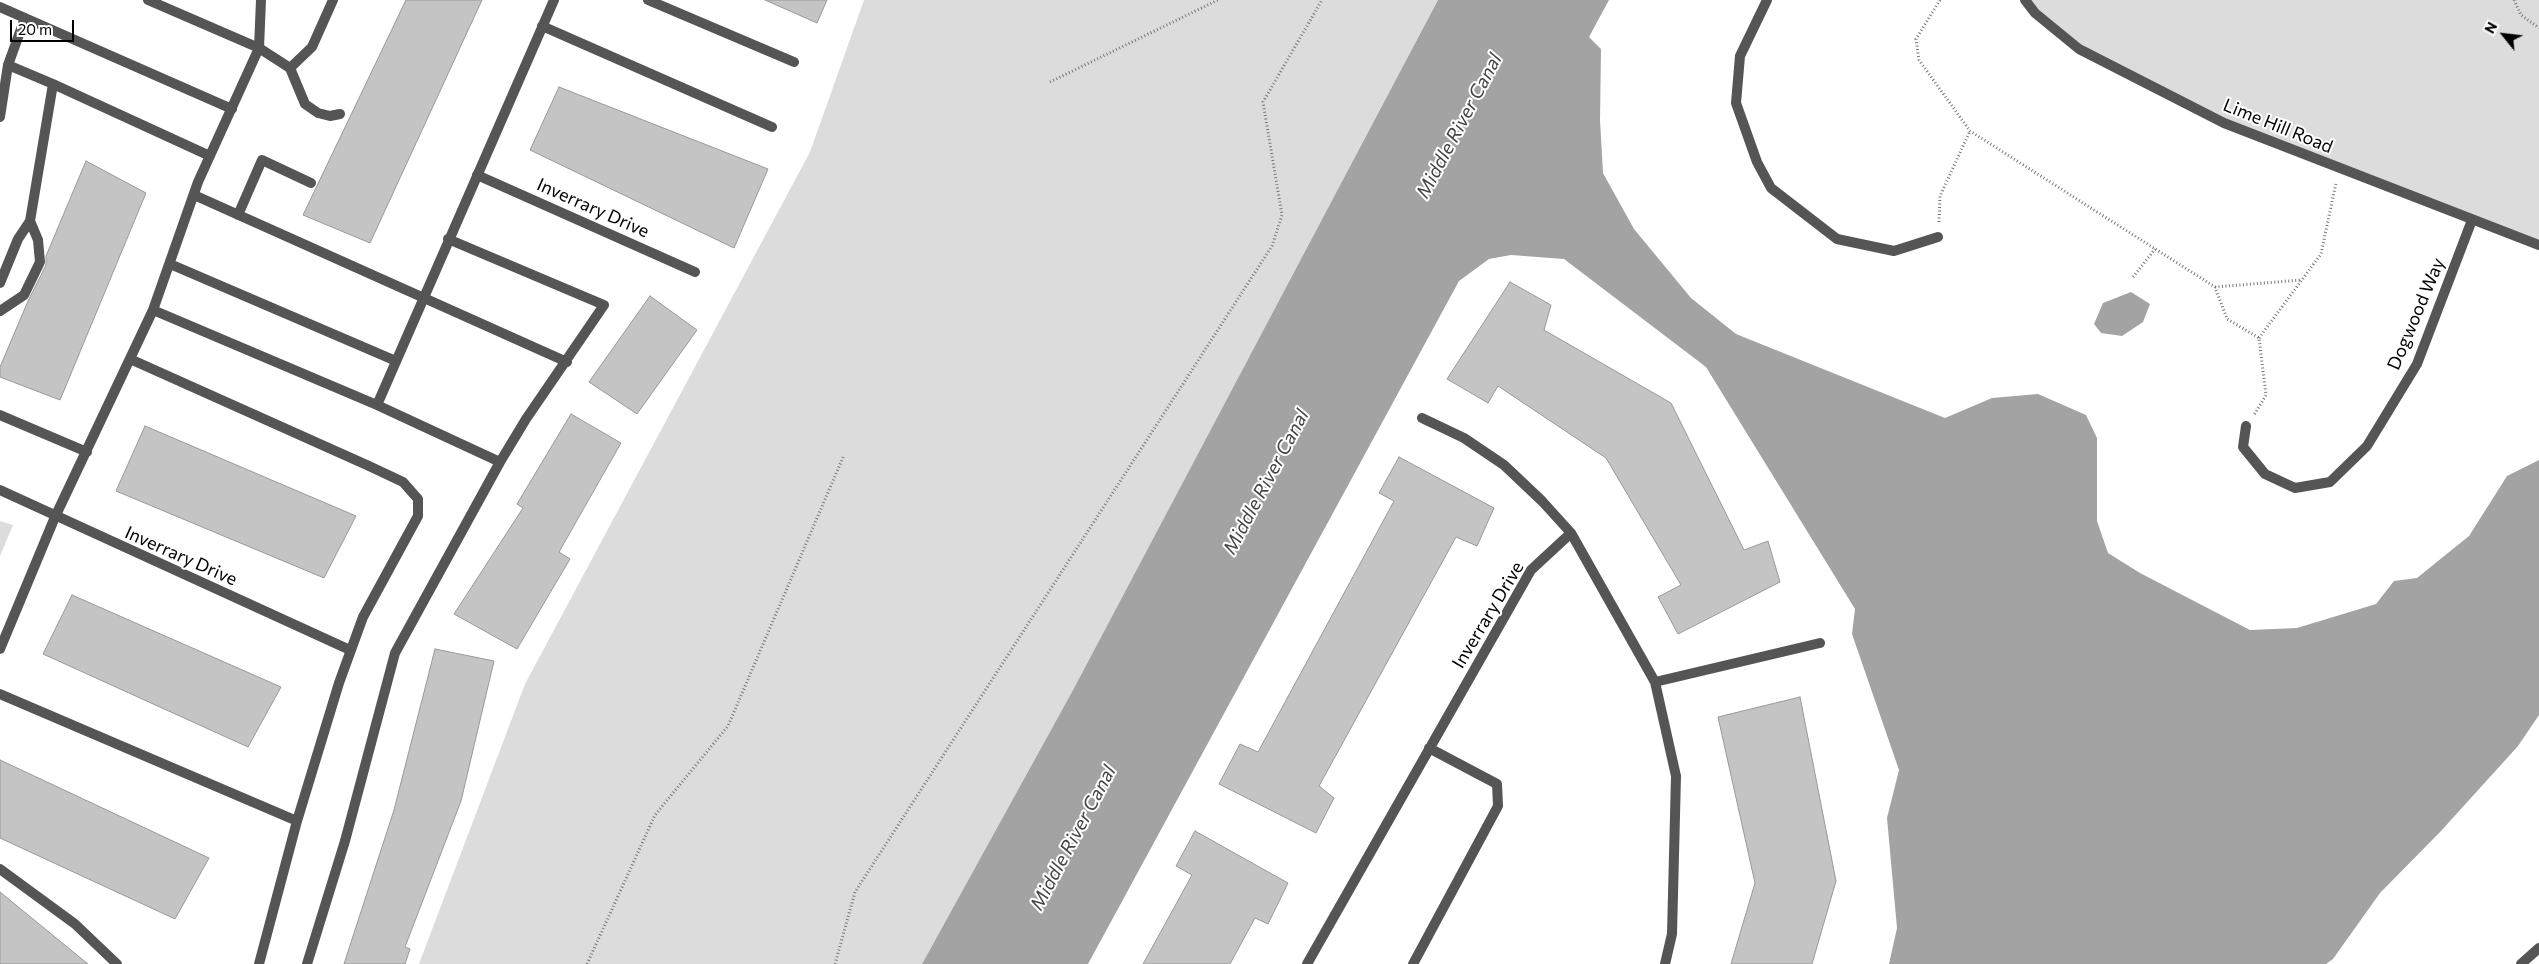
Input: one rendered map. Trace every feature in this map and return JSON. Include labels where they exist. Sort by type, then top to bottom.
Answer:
[{"type":"street","points":[[148,0],[259,48],[290,68],[305,104],[318,114],[330,116],[340,114]]},
{"type":"street","points":[[0,649],[56,517],[154,310],[194,195],[259,48],[261,0]]},
{"type":"street","points":[[290,68],[312,47],[334,0]]},
{"type":"street","points":[[377,405],[422,298],[554,0]]},
{"type":"street","points":[[648,0],[794,62]]},
{"type":"street","points":[[1767,0],[1740,56],[1736,103],[1757,162],[1771,188],[1837,239],[1894,251],[1938,237]]},
{"type":"street","name":"Lime Hill Road","points":[[2025,0],[2035,13],[2079,49],[2224,123],[2539,245]]},
{"type":"street","points":[[0,7],[232,109]]},
{"type":"street","points":[[0,117],[8,65],[25,18]]},
{"type":"street","points":[[542,26],[772,126]]},
{"type":"street","points":[[8,65],[210,156]]},
{"type":"street","points":[[0,283],[18,240],[30,221],[53,84]]},
{"type":"street","points":[[238,215],[262,160],[311,183]]},
{"type":"street","name":"Inverrary Drive","points":[[477,174],[695,272]]},
{"type":"street","points":[[194,195],[567,362]]},
{"type":"street","name":"Dogwood Way","points":[[2246,426],[2243,447],[2265,474],[2295,488],[2330,482],[2367,446],[2417,364],[2472,220]]},
{"type":"street","points":[[0,311],[24,295],[40,262],[38,240],[30,221]]},
{"type":"street","points":[[307,964],[345,841],[395,653],[500,462],[526,419],[567,362],[604,305],[448,239]]},
{"type":"street","points":[[170,264],[396,361]]},
{"type":"street","points":[[154,310],[377,405],[500,462]]},
{"type":"street","points":[[130,359],[403,482],[418,498],[418,516],[363,617],[350,650],[297,821],[259,964]]},
{"type":"street","points":[[0,415],[87,452]]},
{"type":"street","points":[[1422,418],[1464,438],[1504,466],[1542,501],[1571,533],[1655,682],[1676,776],[1672,934],[1665,964]]},
{"type":"street","name":"Inverrary Drive","points":[[0,490],[350,650]]},
{"type":"street","name":"Inverrary Drive","points":[[1307,964],[1531,570],[1571,533]]},
{"type":"street","points":[[1655,682],[1820,643]]},
{"type":"street","points":[[0,694],[297,821]]},
{"type":"street","points":[[1413,964],[1498,806],[1497,784],[1429,748]]},
{"type":"street","points":[[0,869],[75,924],[117,964]]},
{"type":"street","points":[[2521,964],[2539,948]]},
{"type":"path","points":[[1050,82],[1218,0]]},
{"type":"path","points":[[836,964],[855,892],[1272,246],[1282,215],[1263,102],[1322,0]]},
{"type":"path","points":[[1940,0],[1916,39],[1919,60],[1970,131],[2215,287],[2228,319],[2259,338]]},
{"type":"path","points":[[2514,0],[2521,15],[2539,28]]},
{"type":"path","points":[[1938,237],[1940,196],[1970,131]]},
{"type":"path","points":[[2246,426],[2266,396],[2259,338],[2321,254],[2340,168]]},
{"type":"path","points":[[2133,277],[2155,248]]},
{"type":"path","points":[[2215,287],[2302,280]]},
{"type":"path","points":[[587,964],[655,816],[728,726],[844,455]]},
{"type":"shaded area","points":[[864,0],[1438,0],[1073,690],[922,964],[419,964],[525,684],[810,152]]},
{"type":"shaded area","points":[[2025,0],[2539,0],[2539,245],[2224,123],[2079,49]]},
{"type":"shaded area","points":[[0,521],[13,525],[0,556]]},
{"type":"water","name":"Middle River Canal","points":[[1438,0],[1609,0],[1589,37],[1601,49],[1600,120],[1603,173],[1634,229],[1691,298],[1736,334],[1945,418],[1992,398],[2038,394],[2086,415],[2097,438],[2097,521],[2108,553],[2140,573],[2250,630],[2297,628],[2376,604],[2394,581],[2417,578],[2469,536],[2507,476],[2539,460],[2539,715],[2518,746],[2441,831],[2380,893],[2333,959],[2326,964],[1889,964],[1897,928],[1887,818],[1899,770],[1852,634],[1855,609],[1706,367],[1564,259],[1511,255],[1489,259],[1459,281],[1088,964],[922,964],[1073,690]]},
{"type":"water","points":[[2131,292],[2150,304],[2143,322],[2122,336],[2101,333],[2094,324],[2103,303]]},
{"type":"building","points":[[406,0],[482,0],[370,243],[303,215]]},
{"type":"building","points":[[765,0],[827,0],[817,23]]},
{"type":"building","points":[[559,87],[768,169],[734,248],[530,150]]},
{"type":"building","points":[[86,161],[146,193],[60,400],[0,377],[0,367],[28,301],[46,265],[46,256]]},
{"type":"building","points":[[1510,282],[1551,305],[1544,330],[1671,403],[1744,550],[1768,541],[1780,582],[1678,634],[1658,597],[1681,585],[1606,458],[1498,386],[1488,403],[1447,379]]},
{"type":"building","points":[[650,296],[697,330],[637,414],[589,382]]},
{"type":"building","points":[[571,414],[621,443],[559,552],[570,559],[517,649],[454,614],[523,508],[517,504]]},
{"type":"building","points":[[145,426],[356,516],[324,578],[116,491]]},
{"type":"building","points":[[1399,457],[1494,508],[1477,546],[1456,537],[1319,786],[1334,798],[1316,833],[1219,784],[1240,744],[1258,752],[1394,501],[1379,493]]},
{"type":"building","points":[[72,595],[281,687],[248,747],[43,654]]},
{"type":"building","points":[[435,649],[494,661],[461,801],[405,947],[410,949],[405,964],[344,964],[394,810]]},
{"type":"building","points":[[1800,697],[1836,881],[1812,964],[1731,964],[1755,883],[1718,717]]},
{"type":"building","points":[[0,760],[209,858],[175,919],[0,838]]},
{"type":"building","points":[[1195,831],[1288,883],[1268,924],[1255,918],[1230,964],[1143,964],[1192,875],[1176,866]]},
{"type":"building","points":[[0,892],[88,964],[0,964]]}]
